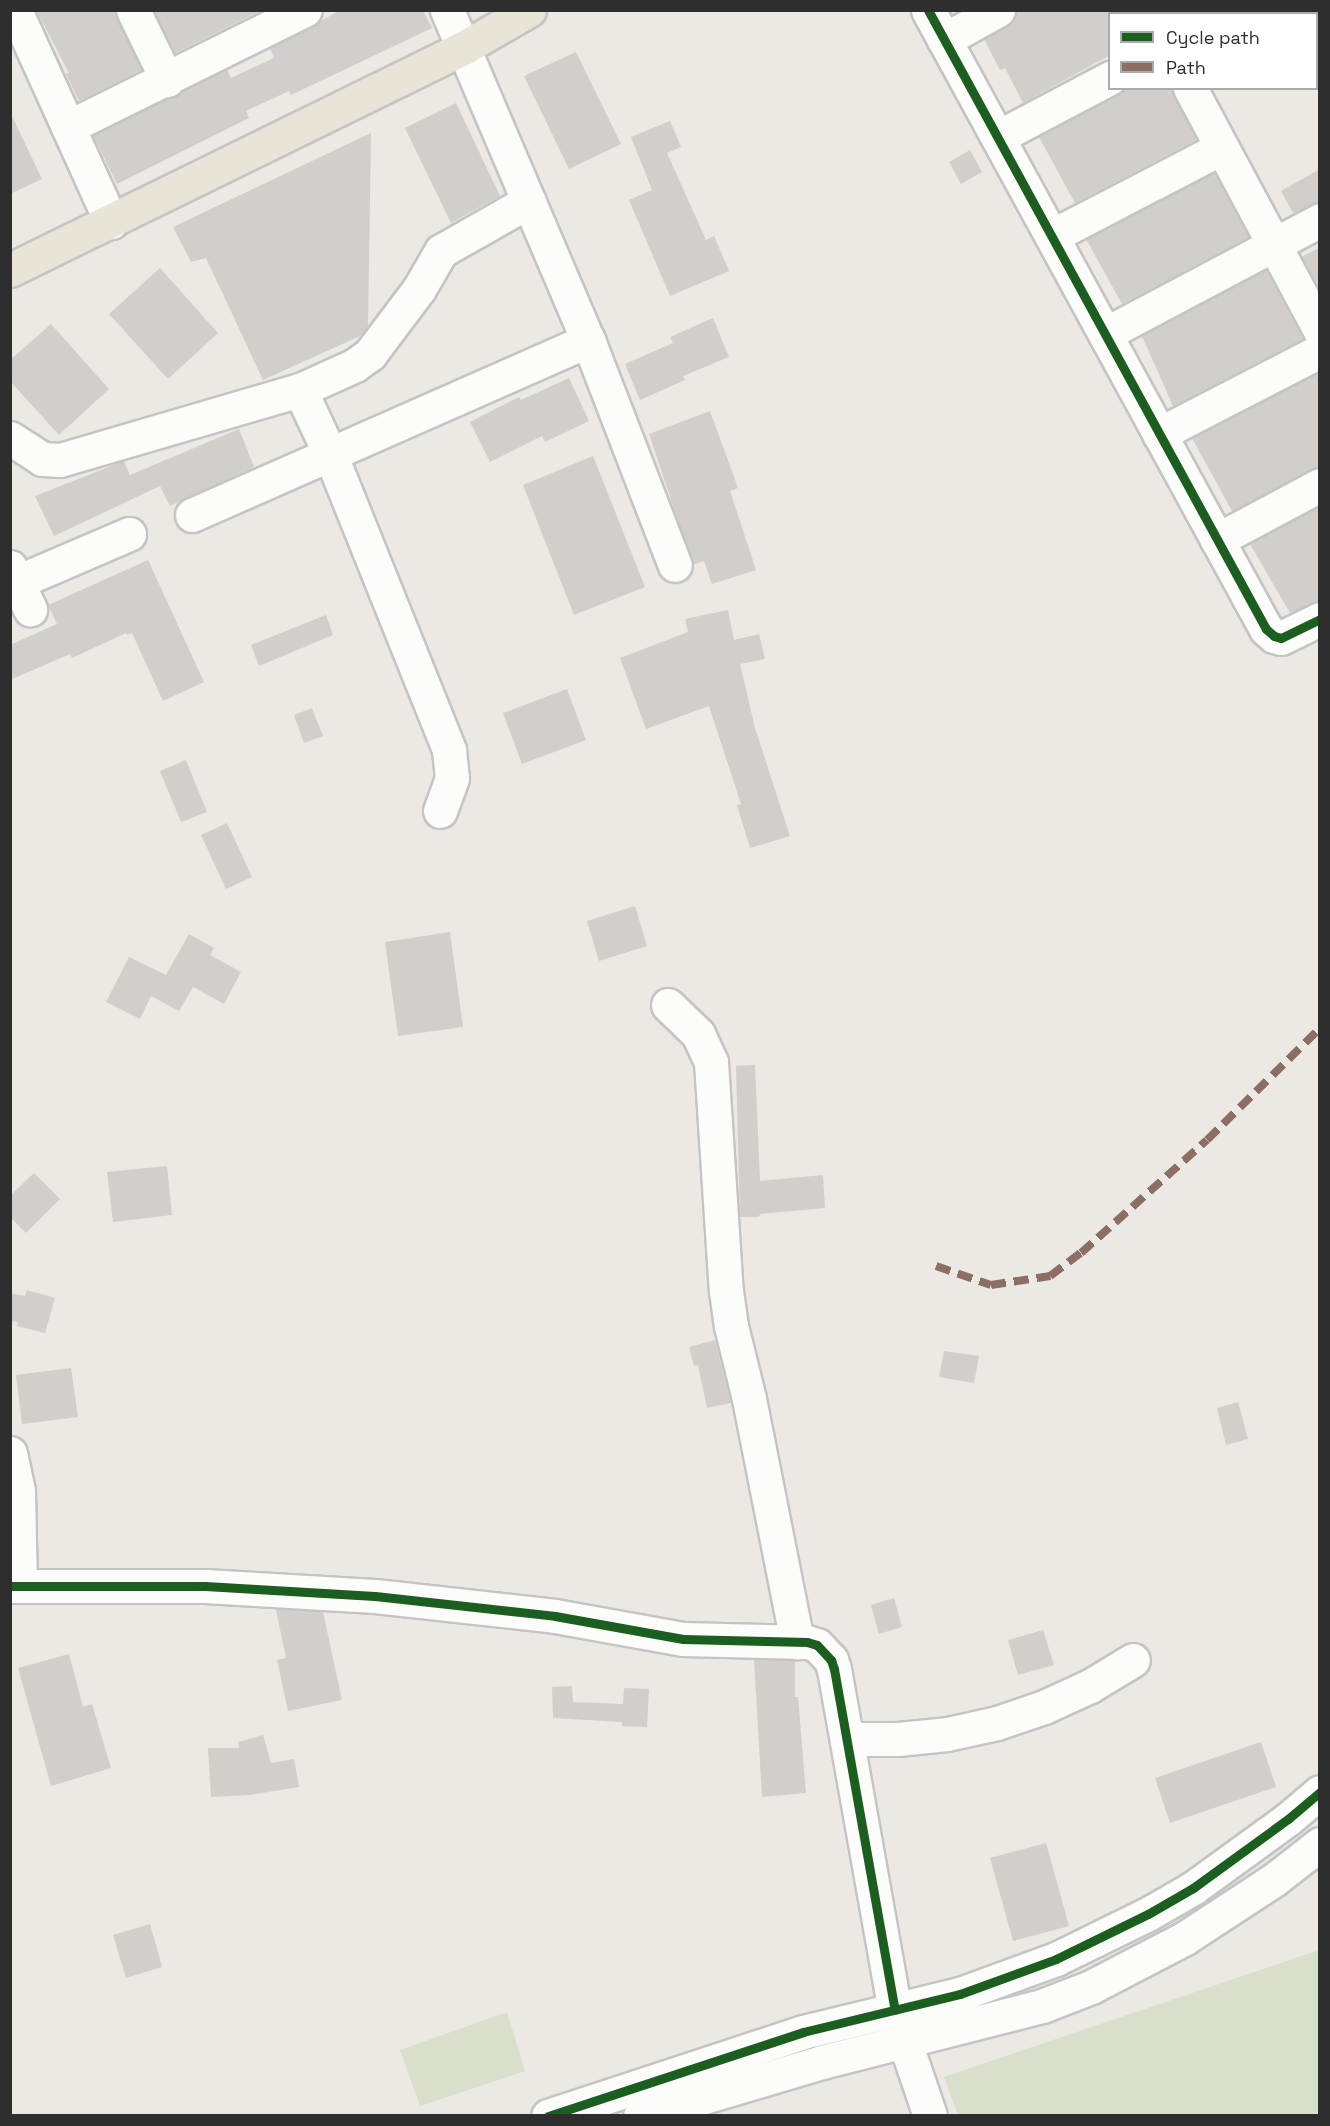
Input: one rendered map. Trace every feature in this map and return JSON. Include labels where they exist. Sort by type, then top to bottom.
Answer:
[{"type":"main road","points":[[10,270],[465,47],[530,10]]},
{"type":"street","points":[[15,10],[111,222]]},
{"type":"street","points":[[133,10],[167,80]]},
{"type":"street","points":[[447,10],[465,47],[588,340],[675,565]]},
{"type":"street","points":[[928,10],[1269,633],[1281,638],[1320,619]]},
{"type":"street","points":[[944,39],[998,10]]},
{"type":"street","points":[[68,127],[167,80],[293,13]]},
{"type":"street","points":[[998,137],[1108,79]]},
{"type":"street","points":[[1191,90],[1320,330]]},
{"type":"street","points":[[1052,236],[1221,148]]},
{"type":"street","points":[[10,438],[42,459],[60,460],[300,390],[355,365],[370,354],[419,289],[441,251],[530,201]]},
{"type":"street","points":[[1105,334],[1320,220]]},
{"type":"street","points":[[192,515],[331,456],[588,340]]},
{"type":"street","points":[[1159,434],[1320,351]]},
{"type":"street","points":[[300,390],[331,456],[449,750],[452,778],[440,811]]},
{"type":"street","points":[[1217,540],[1320,485]]},
{"type":"street","points":[[19,586],[129,534]]},
{"type":"street","points":[[668,1005],[699,1034],[711,1062],[725,1279],[731,1326],[749,1398],[797,1642]]},
{"type":"street","points":[[10,1453],[18,1491],[15,1585],[205,1586],[375,1596],[555,1616],[684,1639],[797,1642],[817,1645],[831,1660],[895,2010]]},
{"type":"street","points":[[847,1739],[898,1739],[947,1734],[997,1724],[1044,1707],[1090,1686],[1133,1660]]},
{"type":"street","points":[[548,2115],[792,2036],[960,1994],[1009,1978],[1103,1938],[1193,1888],[1288,1819],[1320,1791]]},
{"type":"street","points":[[640,2115],[822,2062],[1042,2007],[1091,1987],[1185,1938],[1257,1892],[1315,1848],[1288,1819]]},
{"type":"street","points":[[905,2042],[930,2115]]},
{"type":"green space","points":[[1319,1950],[1319,2115],[958,2115],[944,2077]]},
{"type":"green space","points":[[507,2012],[525,2071],[420,2106],[400,2050]]},
{"type":"building","points":[[36,10],[115,10],[141,70],[79,101],[66,74],[69,73]]},
{"type":"building","points":[[154,10],[262,10],[175,53]]},
{"type":"building","points":[[341,10],[423,10],[432,28],[291,95],[289,91],[246,111],[249,118],[117,184],[93,135],[227,70],[231,78],[274,58],[270,48]]},
{"type":"building","points":[[1017,10],[1110,10],[1108,12],[1108,56],[1023,103],[1005,68],[1000,70],[984,39],[1008,26]]},
{"type":"building","points":[[576,52],[621,144],[569,169],[524,76]]},
{"type":"building","points":[[1121,90],[1172,90],[1196,140],[1075,203],[1039,137]]},
{"type":"building","points":[[456,103],[500,196],[451,223],[405,128]]},
{"type":"building","points":[[10,112],[42,179],[10,194]]},
{"type":"building","points":[[670,121],[681,147],[667,153],[706,240],[714,236],[729,271],[670,296],[629,200],[652,190],[631,137]]},
{"type":"building","points":[[371,133],[368,326],[360,336],[263,380],[206,258],[191,262],[173,227]]},
{"type":"building","points":[[970,150],[982,172],[961,184],[949,162]]},
{"type":"building","points":[[1320,169],[1320,201],[1293,213],[1281,191]]},
{"type":"building","points":[[1214,173],[1249,237],[1122,304],[1086,239]]},
{"type":"building","points":[[1320,247],[1320,289],[1302,257]]},
{"type":"building","points":[[160,268],[218,333],[168,379],[109,314]]},
{"type":"building","points":[[1266,270],[1303,339],[1173,406],[1142,336]]},
{"type":"building","points":[[713,318],[729,357],[683,376],[685,380],[640,400],[625,364],[673,343],[670,337]]},
{"type":"building","points":[[51,324],[109,389],[59,435],[10,381],[10,360]]},
{"type":"building","points":[[1320,372],[1320,466],[1232,511],[1192,438]]},
{"type":"building","points":[[569,378],[589,421],[545,442],[542,436],[490,462],[470,422],[519,397],[521,400]]},
{"type":"building","points":[[710,411],[738,488],[730,491],[756,570],[712,584],[704,561],[693,565],[649,434]]},
{"type":"building","points":[[239,429],[254,467],[170,506],[160,486],[54,536],[35,496],[124,461],[130,475]]},
{"type":"building","points":[[593,456],[645,587],[574,615],[523,485]]},
{"type":"building","points":[[1320,507],[1320,601],[1290,613],[1250,544]]},
{"type":"building","points":[[148,560],[204,682],[163,701],[132,633],[127,635],[126,633],[72,658],[70,654],[10,680],[10,645],[57,624],[48,605]]},
{"type":"building","points":[[728,610],[734,640],[759,634],[765,659],[740,664],[755,728],[790,836],[750,848],[737,805],[741,804],[709,706],[646,729],[620,658],[688,632],[685,619]]},
{"type":"building","points":[[326,615],[333,635],[259,666],[251,645]]},
{"type":"building","points":[[567,689],[586,740],[522,764],[503,713]]},
{"type":"building","points":[[312,708],[323,736],[304,743],[294,715]]},
{"type":"building","points":[[186,760],[207,812],[181,822],[160,771]]},
{"type":"building","points":[[227,823],[252,877],[226,889],[201,835]]},
{"type":"building","points":[[635,906],[647,946],[599,961],[587,921]]},
{"type":"building","points":[[450,932],[463,1027],[398,1036],[385,942]]},
{"type":"building","points":[[189,934],[214,948],[210,955],[241,972],[224,1004],[193,987],[179,1011],[151,996],[140,1019],[106,1002],[129,957],[166,975]]},
{"type":"building","points":[[755,1065],[760,1181],[823,1175],[825,1208],[760,1214],[759,1217],[740,1217],[736,1066]]},
{"type":"building","points":[[167,1166],[172,1215],[113,1222],[107,1172]]},
{"type":"building","points":[[34,1173],[60,1199],[26,1233],[10,1217],[10,1196]]},
{"type":"building","points":[[27,1290],[55,1298],[45,1333],[17,1326],[18,1322],[10,1321],[10,1293],[25,1296]]},
{"type":"building","points":[[715,1340],[731,1403],[707,1408],[698,1365],[694,1366],[689,1347]]},
{"type":"building","points":[[944,1351],[979,1356],[974,1383],[939,1377]]},
{"type":"building","points":[[71,1368],[78,1417],[22,1424],[16,1375]]},
{"type":"building","points":[[1238,1402],[1248,1439],[1226,1445],[1217,1408]]},
{"type":"building","points":[[894,1598],[902,1627],[879,1634],[871,1605]]},
{"type":"building","points":[[276,1610],[323,1612],[342,1700],[288,1711],[277,1660],[286,1658]]},
{"type":"building","points":[[1043,1630],[1054,1665],[1018,1675],[1008,1640]]},
{"type":"building","points":[[69,1654],[83,1707],[92,1704],[111,1768],[51,1786],[18,1668]]},
{"type":"building","points":[[754,1659],[795,1660],[795,1697],[798,1697],[806,1793],[762,1797]]},
{"type":"building","points":[[572,1686],[573,1702],[623,1704],[624,1688],[649,1689],[647,1727],[622,1726],[622,1722],[553,1718],[552,1687]]},
{"type":"building","points":[[263,1735],[271,1763],[294,1759],[299,1787],[250,1795],[211,1797],[208,1748],[239,1748],[238,1742]]},
{"type":"building","points":[[1261,1742],[1276,1787],[1170,1823],[1155,1778]]},
{"type":"building","points":[[1046,1843],[1069,1926],[1013,1941],[990,1858]]},
{"type":"building","points":[[150,1924],[162,1967],[126,1978],[113,1935]]},
{"type":"marked path","points":[[936,1266],[991,1285],[1050,1276],[1081,1253],[1207,1140],[1320,1028]]},
{"type":"cycle path","points":[[928,10],[1266,629],[1274,636],[1281,638],[1320,619]]},
{"type":"cycle path","points":[[10,1586],[205,1586],[375,1596],[555,1616],[683,1639],[807,1642],[817,1645],[831,1660],[834,1669],[895,2010]]},
{"type":"cycle path","points":[[548,2116],[803,2032],[960,1994],[1056,1959],[1148,1914],[1193,1888],[1288,1819],[1320,1792]]}]
